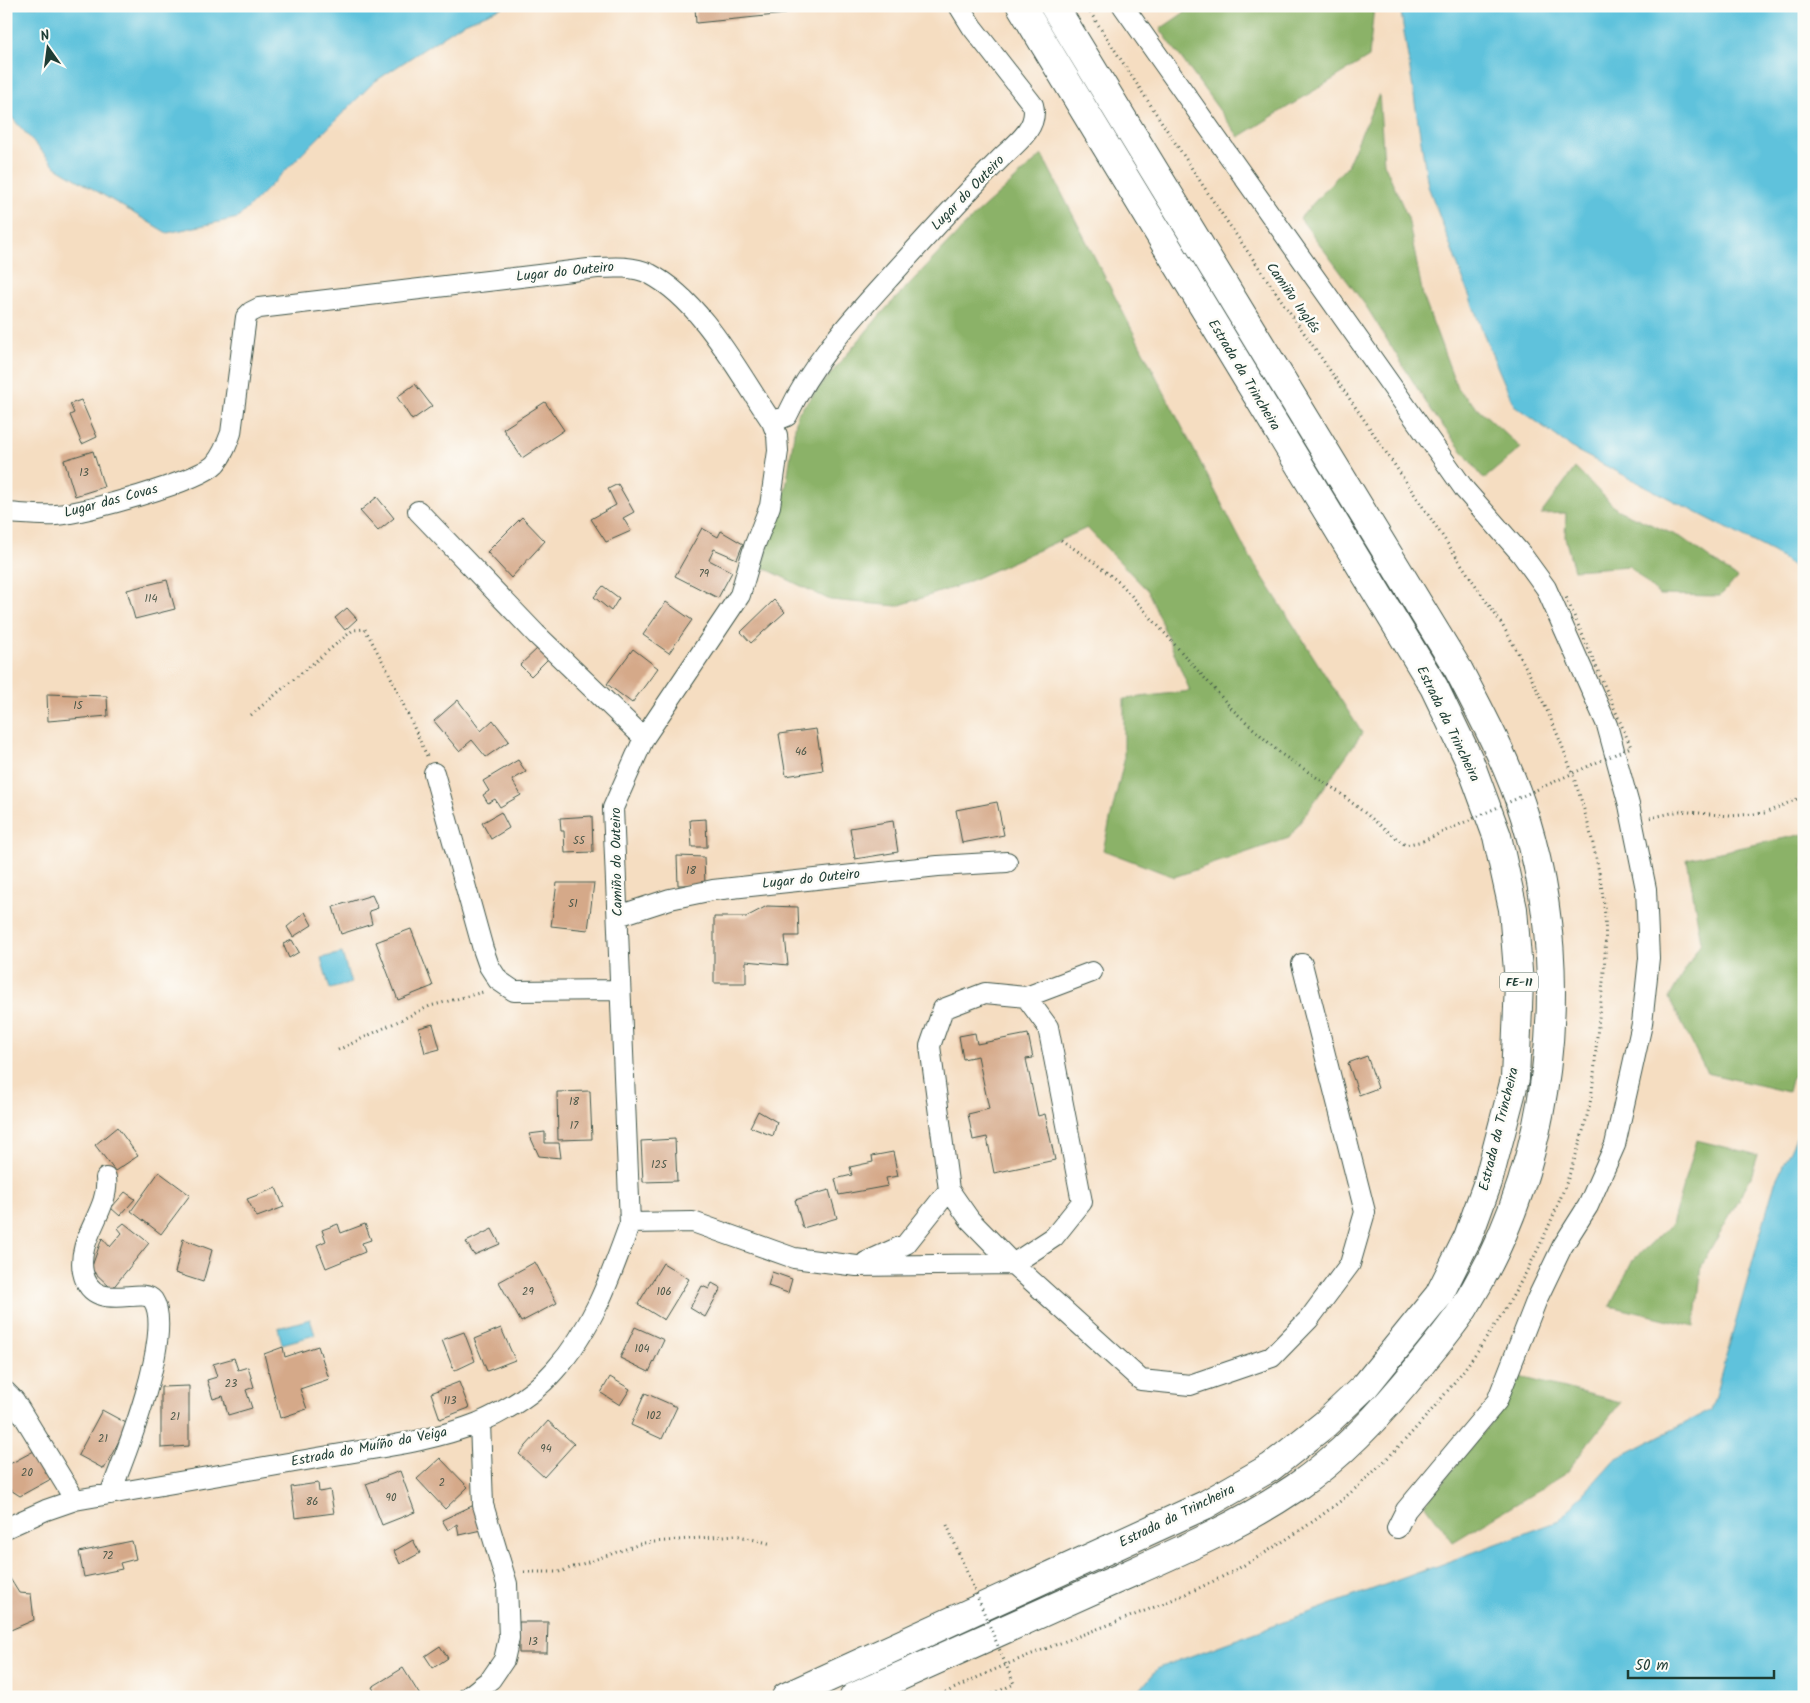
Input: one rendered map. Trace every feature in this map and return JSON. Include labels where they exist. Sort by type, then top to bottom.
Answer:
[{"type":"highway","name":"Estrada da Trincheira","points":[[786,1697],[1205,1506],[1271,1466],[1325,1424],[1366,1385],[1439,1295],[1468,1237],[1488,1182],[1515,1078],[1519,983],[1513,909],[1497,836],[1469,760],[1434,687],[1021,6]]},
{"type":"highway","name":"FE-11","points":[[854,1697],[1228,1529],[1296,1487],[1348,1446],[1389,1406],[1463,1309],[1494,1249],[1520,1190],[1546,1079],[1551,1026],[1551,980],[1542,891],[1524,816],[1492,736],[1458,669],[1054,6]]},
{"type":"street","name":"Lugar do Outeiro","points":[[185,481],[215,464],[224,451],[231,434],[246,318],[251,312],[259,308],[597,268],[622,267],[649,274],[680,295],[714,336],[772,422],[787,416],[798,392],[820,358],[961,198],[1023,137],[1033,123],[1035,113],[1033,105],[972,26],[960,6]]},
{"type":"street","points":[[1123,6],[1465,490],[1522,554],[1546,588],[1607,725],[1633,822],[1646,889],[1649,958],[1642,1024],[1615,1145],[1588,1206],[1562,1247],[1536,1298],[1497,1402],[1406,1510],[1397,1528]]},
{"type":"street","name":"Camiño do Outeiro","points":[[630,1223],[613,808],[644,738],[740,595],[754,547],[770,506],[778,451],[777,435],[772,422]]},
{"type":"street","name":"Lugar das Covas","points":[[6,513],[55,515],[80,512],[185,481]]},
{"type":"street","points":[[418,511],[536,634],[644,738]]},
{"type":"street","points":[[434,773],[489,966],[498,980],[514,991],[619,990]]},
{"type":"street","name":"Lugar do Outeiro","points":[[618,916],[670,899],[713,890],[938,866],[1007,862]]},
{"type":"street","points":[[1092,972],[1026,997],[985,993],[943,1009],[930,1046],[949,1190],[970,1220],[1013,1264],[1141,1380],[1190,1385],[1272,1358],[1309,1319],[1350,1264],[1365,1212],[1302,964]]},
{"type":"street","points":[[630,1223],[693,1222],[794,1258],[857,1266],[1013,1264],[1054,1237],[1082,1202],[1048,1027],[1026,997]]},
{"type":"street","points":[[106,1178],[108,1192],[83,1256],[83,1273],[92,1289],[108,1298],[143,1294],[152,1299],[157,1310],[158,1329],[156,1351],[150,1374],[127,1449],[110,1494]]},
{"type":"street","points":[[857,1266],[906,1244],[949,1190]]},
{"type":"street","name":"Estrada do Muíño da Veiga","points":[[6,1528],[74,1500],[373,1448],[456,1430],[480,1422],[530,1393],[555,1371],[582,1336],[608,1286],[630,1223]]},
{"type":"street","points":[[6,1392],[14,1400],[74,1500]]},
{"type":"street","points":[[468,1697],[490,1679],[504,1660],[509,1638],[508,1584],[483,1505],[480,1422]]},
{"type":"path","name":"Camiño Inglés","points":[[1086,6],[1219,210],[1365,421],[1485,600]]},
{"type":"path","points":[[1061,540],[1094,562],[1121,584],[1232,709],[1274,747],[1336,790],[1405,845],[1423,842],[1632,747],[1566,597]]},
{"type":"path","points":[[251,715],[353,630],[365,629],[389,673],[434,773]]},
{"type":"path","points":[[1633,822],[1680,812],[1730,816],[1765,813],[1804,796]]},
{"type":"path","points":[[338,1050],[430,1006],[480,992],[514,991]]},
{"type":"path","points":[[948,1525],[1014,1684],[986,1697]]},
{"type":"path","points":[[508,1584],[518,1573],[558,1572],[643,1543],[735,1535],[772,1544]]},
{"type":"path","points":[[1012,1697],[1017,1697]]},
{"type":"green space","points":[[1194,6],[1374,6],[1369,57],[1239,137],[1160,29]]},
{"type":"green space","points":[[1379,94],[1384,163],[1408,218],[1423,296],[1458,390],[1521,448],[1484,479],[1432,412],[1366,306],[1300,218],[1347,166]]},
{"type":"green space","points":[[1042,155],[1245,549],[1362,733],[1289,838],[1174,877],[1103,850],[1124,761],[1124,699],[1190,691],[1148,591],[1087,528],[961,585],[897,606],[830,600],[762,567],[786,487],[797,414],[880,315],[972,218]]},
{"type":"green space","points":[[1575,468],[1618,510],[1682,538],[1737,578],[1720,596],[1659,595],[1629,566],[1574,570],[1565,538],[1566,513],[1541,514]]},
{"type":"green space","points":[[1804,834],[1804,1059],[1791,1080],[1788,1092],[1707,1073],[1669,998],[1701,942],[1687,859]]},
{"type":"green space","points":[[1696,1140],[1758,1155],[1751,1177],[1702,1265],[1695,1326],[1610,1306],[1633,1260],[1672,1224]]},
{"type":"green space","points":[[1512,1375],[1621,1402],[1564,1475],[1453,1542],[1425,1504],[1499,1412]]},
{"type":"water","points":[[6,6],[505,6],[462,24],[374,82],[238,218],[167,233],[56,167],[6,111]]},
{"type":"water","points":[[1400,6],[1804,6],[1804,574],[1773,552],[1575,450],[1514,405],[1487,343],[1428,186]]},
{"type":"water","points":[[342,953],[351,983],[330,989],[321,958]]},
{"type":"water","points":[[1804,1121],[1804,1697],[1134,1697],[1158,1668],[1559,1521],[1615,1459],[1711,1410],[1775,1182]]},
{"type":"water","points":[[310,1319],[315,1335],[282,1344],[278,1328]]},
{"type":"building","points":[[695,6],[784,6],[786,14],[696,23]]},
{"type":"building","points":[[415,384],[432,406],[412,420],[397,397]]},
{"type":"building","points":[[81,400],[97,437],[82,444],[70,415],[74,413],[70,404]]},
{"type":"building","points":[[545,402],[564,430],[522,458],[503,429]]},
{"type":"building","points":[[93,451],[104,487],[75,496],[64,460]]},
{"type":"building","points":[[618,484],[634,512],[623,518],[631,531],[606,542],[591,519],[616,505],[608,489]]},
{"type":"building","points":[[377,497],[394,518],[378,531],[360,511]]},
{"type":"building","points":[[522,517],[545,541],[511,578],[487,552]]},
{"type":"building","points":[[702,528],[718,537],[721,531],[743,544],[737,559],[714,549],[709,560],[732,572],[718,598],[675,576]]},
{"type":"building","points":[[167,580],[175,609],[135,619],[127,590]]},
{"type":"building","points":[[603,586],[619,598],[611,611],[594,597]]},
{"type":"building","points":[[774,600],[785,612],[751,643],[741,632]]},
{"type":"building","points":[[666,602],[692,620],[669,653],[643,635]]},
{"type":"building","points":[[347,608],[357,619],[345,630],[335,618]]},
{"type":"building","points":[[538,648],[548,659],[531,676],[520,665]]},
{"type":"building","points":[[633,649],[658,668],[632,703],[607,684]]},
{"type":"building","points":[[47,694],[107,696],[108,716],[48,721]]},
{"type":"building","points":[[458,700],[481,731],[493,720],[509,741],[486,757],[472,740],[459,751],[434,721]]},
{"type":"building","points":[[816,729],[823,770],[786,776],[779,734]]},
{"type":"building","points":[[518,760],[526,772],[512,780],[521,795],[500,807],[495,799],[488,803],[483,795],[489,791],[483,781]]},
{"type":"building","points":[[997,802],[1004,835],[962,843],[956,810]]},
{"type":"building","points":[[501,812],[509,828],[491,839],[482,823]]},
{"type":"building","points":[[592,816],[593,852],[565,853],[564,831],[561,831],[560,818]]},
{"type":"building","points":[[706,819],[707,847],[692,847],[690,820]]},
{"type":"building","points":[[893,821],[898,852],[855,859],[850,828]]},
{"type":"building","points":[[677,856],[704,857],[705,885],[678,885]]},
{"type":"building","points":[[557,883],[594,883],[588,930],[551,926]]},
{"type":"building","points":[[372,895],[378,908],[369,911],[372,924],[341,934],[333,907]]},
{"type":"building","points":[[767,906],[798,907],[799,936],[785,936],[788,965],[746,961],[746,983],[714,983],[714,917],[746,917]]},
{"type":"building","points":[[305,912],[312,925],[293,937],[287,927]]},
{"type":"building","points":[[411,929],[433,986],[398,1000],[376,942]]},
{"type":"building","points":[[292,940],[299,952],[289,958],[283,944]]},
{"type":"building","points":[[433,1024],[440,1049],[425,1053],[419,1028]]},
{"type":"building","points":[[975,1033],[977,1044],[1028,1034],[1033,1058],[1026,1059],[1038,1116],[1045,1114],[1055,1160],[994,1173],[987,1137],[973,1140],[968,1114],[989,1109],[978,1056],[963,1059],[959,1036]]},
{"type":"building","points":[[1367,1056],[1378,1088],[1359,1095],[1348,1063]]},
{"type":"building","points":[[590,1091],[592,1139],[558,1140],[557,1092]]},
{"type":"building","points":[[758,1111],[777,1122],[773,1136],[750,1127]]},
{"type":"building","points":[[117,1127],[138,1156],[115,1171],[95,1145]]},
{"type":"building","points":[[545,1132],[545,1143],[559,1143],[561,1158],[539,1156],[529,1134]]},
{"type":"building","points":[[675,1139],[677,1181],[643,1182],[641,1141]]},
{"type":"building","points":[[893,1152],[898,1176],[886,1178],[888,1186],[839,1195],[835,1179],[852,1175],[850,1167],[873,1162],[872,1156]]},
{"type":"building","points":[[159,1172],[190,1195],[161,1234],[131,1211]]},
{"type":"building","points":[[276,1188],[284,1207],[257,1217],[247,1199]]},
{"type":"building","points":[[829,1190],[837,1218],[803,1228],[795,1200]]},
{"type":"building","points":[[125,1192],[135,1199],[120,1216],[111,1208]]},
{"type":"building","points":[[124,1223],[149,1243],[112,1289],[91,1269],[102,1238],[110,1247],[122,1233],[118,1228]]},
{"type":"building","points":[[338,1224],[341,1233],[365,1224],[371,1240],[362,1243],[365,1252],[326,1268],[317,1245],[326,1241],[322,1230]]},
{"type":"building","points":[[492,1229],[500,1244],[474,1255],[466,1242]]},
{"type":"building","points":[[183,1239],[212,1250],[203,1282],[175,1273]]},
{"type":"building","points":[[535,1262],[557,1303],[521,1322],[499,1282]]},
{"type":"building","points":[[663,1263],[689,1279],[664,1320],[638,1304]]},
{"type":"building","points":[[772,1272],[792,1279],[788,1293],[768,1286]]},
{"type":"building","points":[[712,1283],[721,1288],[705,1317],[690,1308],[702,1286],[709,1289]]},
{"type":"building","points":[[635,1327],[664,1340],[649,1372],[620,1358]]},
{"type":"building","points":[[501,1328],[515,1360],[487,1371],[474,1339]]},
{"type":"building","points":[[464,1332],[475,1361],[454,1371],[442,1340]]},
{"type":"building","points":[[318,1346],[329,1379],[300,1389],[307,1409],[280,1418],[264,1354],[283,1347],[285,1357]]},
{"type":"building","points":[[234,1358],[238,1370],[248,1367],[254,1387],[246,1390],[252,1408],[228,1415],[223,1396],[213,1399],[207,1380],[217,1377],[213,1364]]},
{"type":"building","points":[[610,1377],[630,1389],[620,1405],[601,1393]]},
{"type":"building","points":[[459,1382],[469,1408],[440,1419],[431,1393]]},
{"type":"building","points":[[189,1386],[189,1446],[161,1448],[161,1387]]},
{"type":"building","points":[[645,1393],[677,1407],[662,1439],[631,1425]]},
{"type":"building","points":[[102,1410],[128,1424],[104,1469],[78,1455]]},
{"type":"building","points":[[548,1421],[574,1444],[544,1477],[519,1454]]},
{"type":"building","points":[[34,1451],[51,1479],[20,1496],[6,1487],[6,1466]]},
{"type":"building","points":[[440,1458],[468,1487],[445,1509],[417,1479]]},
{"type":"building","points":[[400,1471],[415,1512],[382,1525],[366,1484]]},
{"type":"building","points":[[318,1483],[319,1492],[330,1490],[334,1513],[295,1518],[291,1487]]},
{"type":"building","points":[[474,1505],[481,1530],[459,1535],[457,1524],[448,1530],[442,1520]]},
{"type":"building","points":[[413,1540],[420,1553],[400,1564],[394,1551]]},
{"type":"building","points":[[132,1541],[136,1559],[120,1563],[122,1569],[84,1577],[79,1552]]},
{"type":"building","points":[[6,1572],[19,1593],[31,1594],[34,1620],[6,1632]]},
{"type":"building","points":[[519,1622],[548,1622],[547,1653],[519,1653]]},
{"type":"building","points":[[440,1646],[448,1658],[433,1668],[425,1656]]},
{"type":"building","points":[[403,1668],[421,1697],[378,1697],[372,1687]]}]
